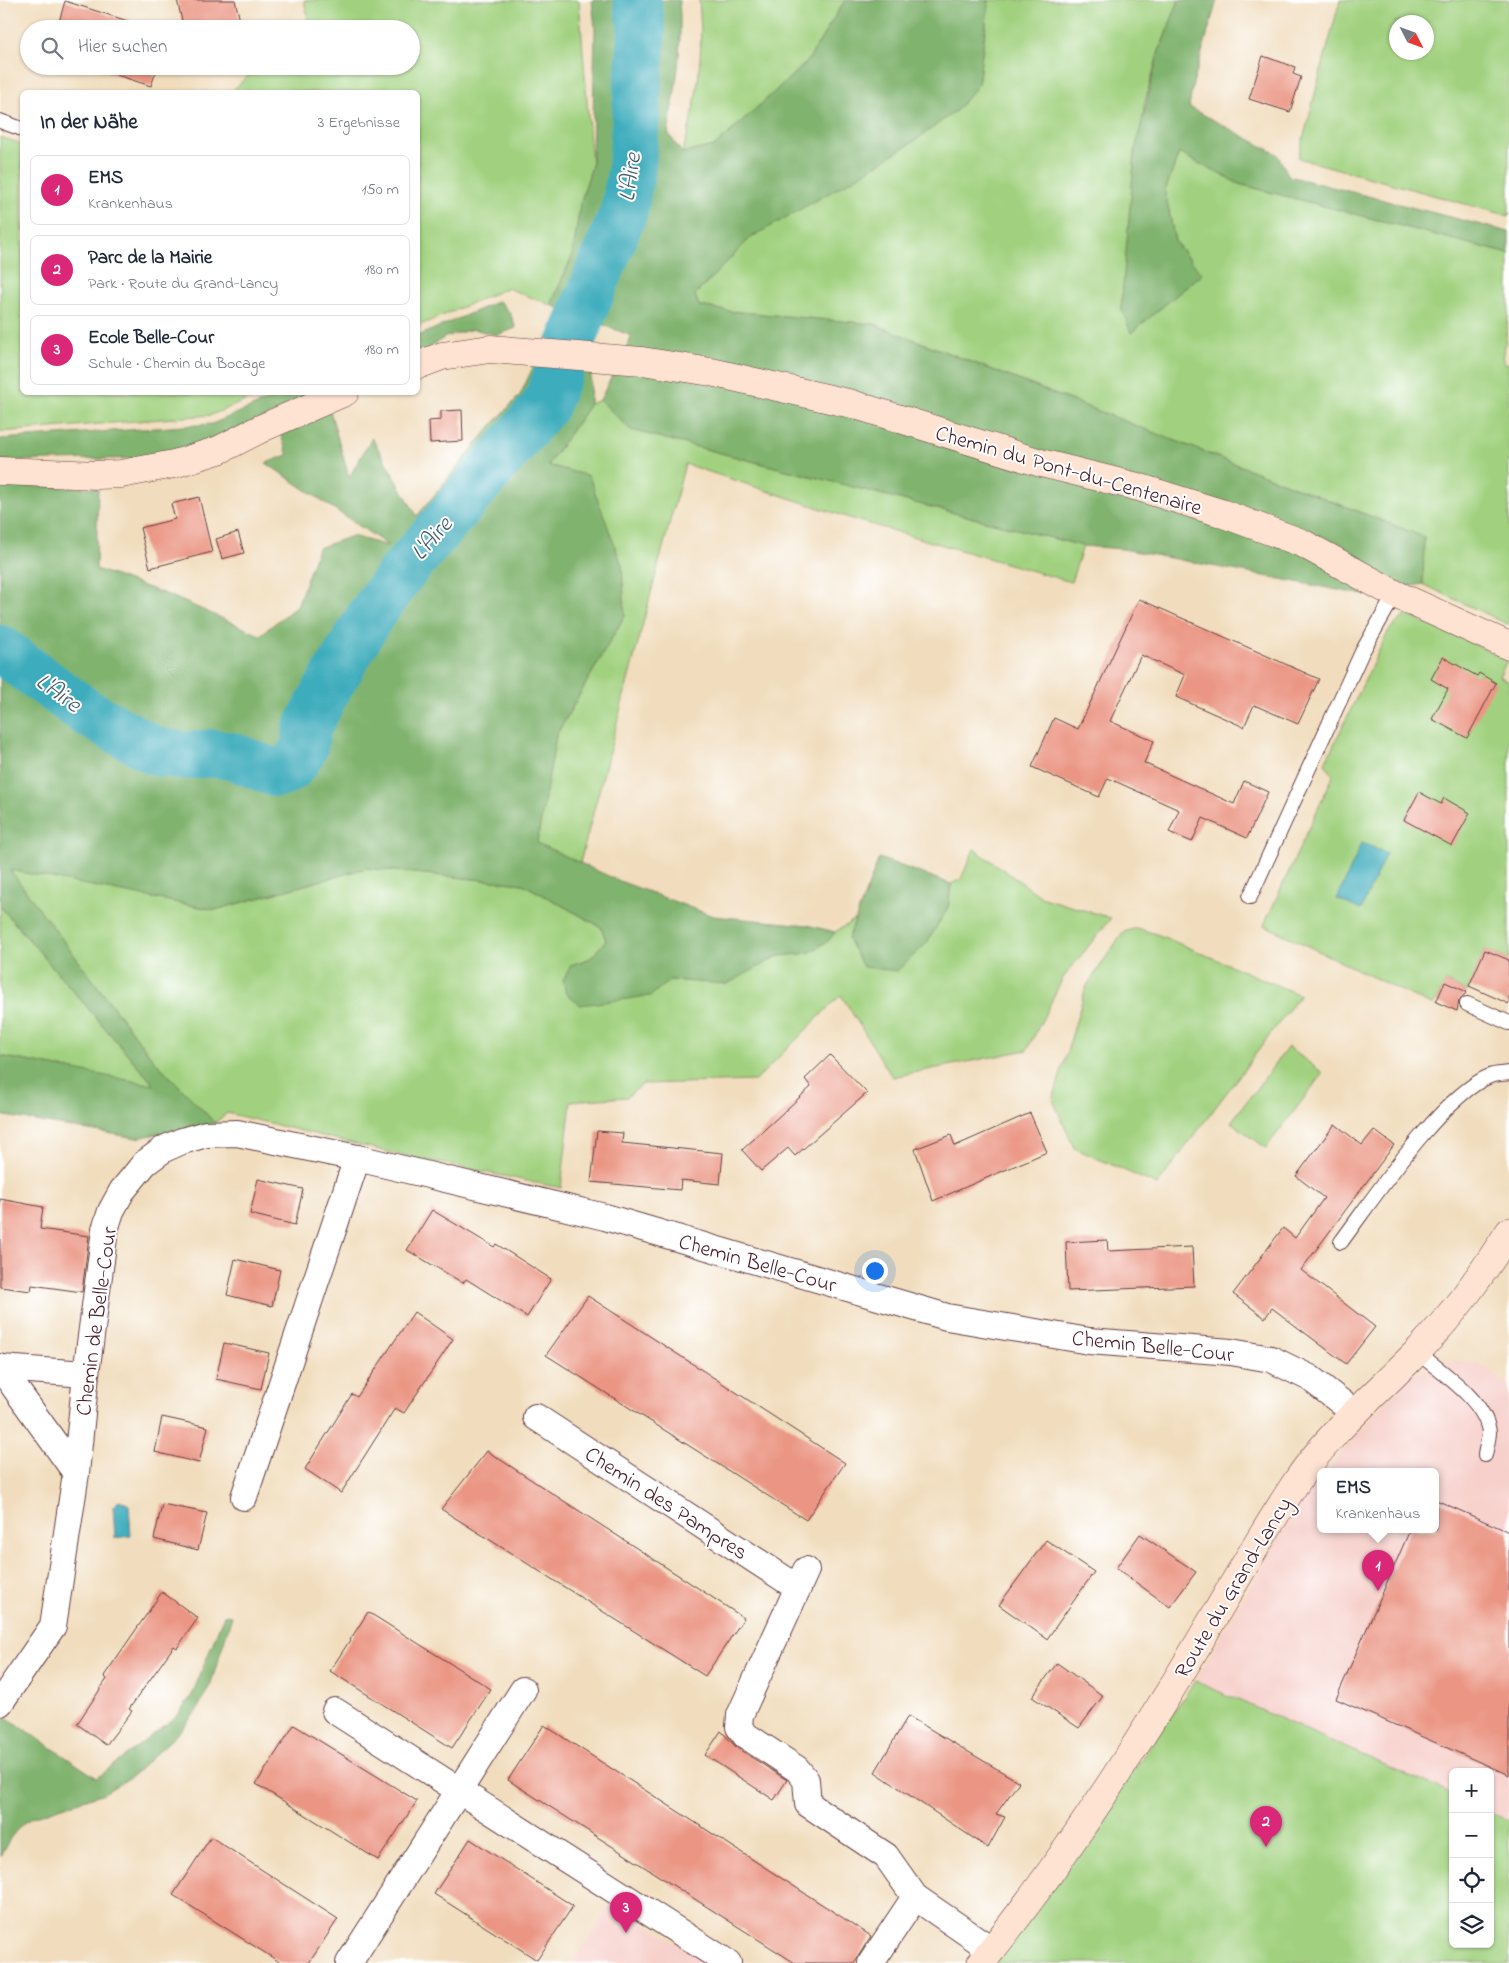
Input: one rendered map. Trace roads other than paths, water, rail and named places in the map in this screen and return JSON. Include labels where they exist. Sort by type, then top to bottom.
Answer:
[{"type":"street","name":"Chemin du Pont-du-Centenaire","points":[[420,364],[442,356],[490,349],[607,360],[651,362],[711,372],[852,404],[1041,463],[1138,487],[1221,513],[1302,543],[1395,594],[1509,646]]},
{"type":"street","points":[[0,471],[98,475],[121,474],[174,464],[219,450],[262,428],[337,395]]},
{"type":"street","name":"Chemin de Belle-Cour","points":[[0,1703],[52,1626],[76,1473],[86,1374],[107,1224],[111,1211],[122,1191],[145,1163],[164,1149],[206,1134],[237,1133],[358,1158]]},
{"type":"street","points":[[244,1497],[358,1158]]},
{"type":"street","name":"Chemin Belle-Cour","points":[[358,1158],[605,1217],[947,1317],[1089,1341],[1231,1352],[1271,1359],[1290,1366],[1310,1378],[1355,1413]]},
{"type":"street","name":"Route du Grand-Lancy","points":[[987,1957],[1052,1868],[1162,1703],[1296,1483],[1322,1448],[1417,1352],[1464,1301],[1509,1232]]},
{"type":"street","points":[[1,1368],[86,1374]]},
{"type":"street","name":"Chemin de Belle-Cour","points":[[1,1368],[76,1473]]},
{"type":"street","name":"Chemin des Pampres","points":[[536,1417],[802,1579],[740,1715],[739,1727],[745,1735],[797,1769],[806,1780],[808,1804],[886,1856],[915,1897],[987,1957]]},
{"type":"street","points":[[349,1963],[523,1690]]},
{"type":"street","points":[[335,1711],[728,1963]]},
{"type":"street","points":[[871,1963],[915,1897]]},
{"type":"lane","points":[[0,122],[20,128]]},
{"type":"lane","points":[[1250,897],[1362,652],[1395,594]]},
{"type":"lane","points":[[1467,1004],[1509,1023]]},
{"type":"lane","points":[[1341,1242],[1417,1140],[1462,1094],[1490,1076],[1509,1073]]},
{"type":"lane","points":[[1417,1352],[1474,1400],[1484,1416],[1489,1434],[1484,1455]]},
{"type":"water","points":[[1362,843],[1386,853],[1361,910],[1337,899]]},
{"type":"water","points":[[120,1500],[129,1505],[131,1536],[115,1538],[113,1506]]},
{"type":"waterway","name":"L'Aire","points":[[0,649],[86,712],[157,752],[186,756],[212,753],[232,756],[275,773],[282,773],[290,768],[304,748],[307,729],[325,693],[371,615],[398,577],[545,406],[624,211],[632,167],[642,31],[637,0]]},
{"type":"place","name":"EMS","points":[[1378,1591]]},
{"type":"place","name":"Parc de la Mairie","points":[[1266,1847]]},
{"type":"place","name":"Ecole Belle-Cour","points":[[626,1933]]}]
